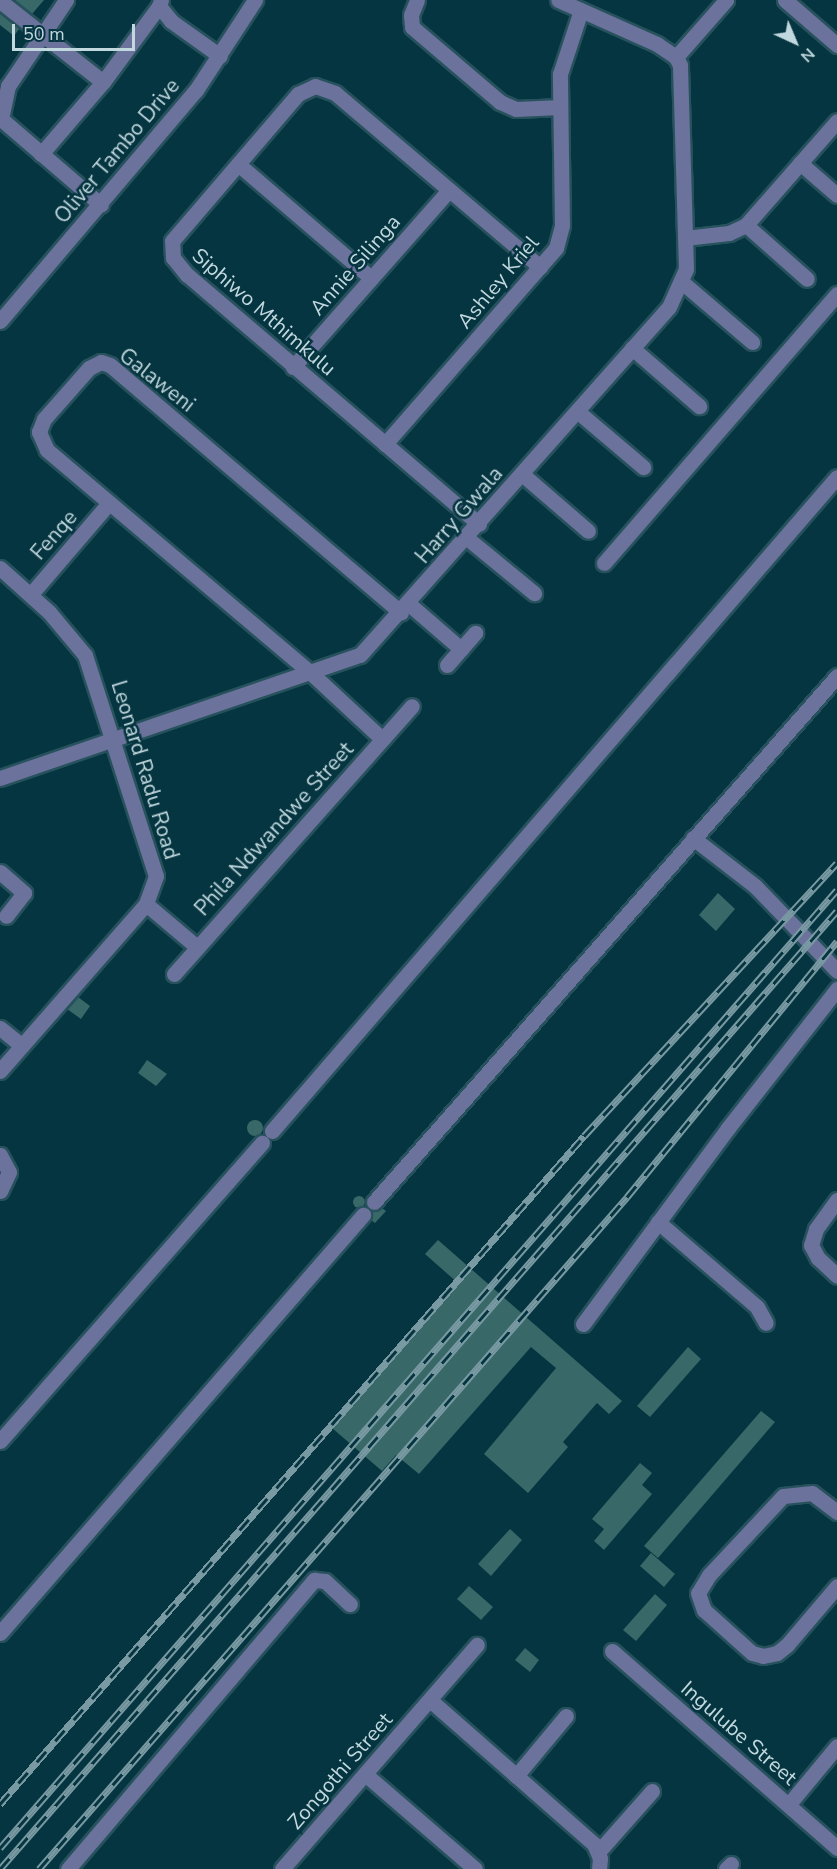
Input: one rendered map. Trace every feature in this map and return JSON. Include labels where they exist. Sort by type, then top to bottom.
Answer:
[{"type":"street","points":[[66,0],[44,38],[8,86],[1,118],[101,205]]},
{"type":"street","name":"Oliver Tambo Drive","points":[[0,321],[101,205],[220,56],[255,0]]},
{"type":"street","points":[[417,0],[411,19],[416,31],[500,102],[516,109],[560,107]]},
{"type":"street","points":[[558,0],[657,44],[676,57],[726,0]]},
{"type":"street","points":[[785,0],[837,45]]},
{"type":"street","points":[[0,1],[44,38],[103,82]]},
{"type":"street","points":[[41,154],[103,82],[160,3],[171,21],[220,56]]},
{"type":"street","name":"Ashley Kriel","points":[[384,444],[540,267],[561,236],[562,62],[581,10]]},
{"type":"street","name":"Harry Gwala","points":[[0,778],[312,674],[360,655],[405,608],[669,307],[683,283],[685,238],[682,76],[676,57]]},
{"type":"street","name":"Siphiwo Mthimkulu","points":[[479,524],[187,275],[170,250],[179,231],[298,94],[315,86],[335,93],[540,267]]},
{"type":"street","points":[[685,238],[729,233],[746,225],[837,121]]},
{"type":"street","points":[[800,163],[837,195]]},
{"type":"street","points":[[238,164],[371,278]]},
{"type":"street","name":"Annie Silinga","points":[[293,367],[448,190]]},
{"type":"street","points":[[746,225],[807,279]]},
{"type":"street","points":[[683,283],[752,342]]},
{"type":"street","points":[[604,563],[837,294]]},
{"type":"street","points":[[632,348],[699,406]]},
{"type":"street","name":"Galaweni","points":[[312,674],[47,450],[39,432],[44,419],[82,376],[101,362],[120,372],[405,608]]},
{"type":"street","points":[[577,411],[643,467]]},
{"type":"street","points":[[522,474],[588,531]]},
{"type":"street","points":[[0,1441],[267,1137],[837,477]]},
{"type":"street","name":"Fenqe","points":[[31,594],[109,503]]},
{"type":"street","points":[[467,538],[534,593]]},
{"type":"street","name":"Leonard Radu Road","points":[[0,568],[31,594],[85,655],[155,867],[156,883],[146,904],[0,1071]]},
{"type":"street","points":[[405,608],[461,649]]},
{"type":"street","points":[[447,665],[475,633]]},
{"type":"street","name":"Phila Ndwandwe Street","points":[[312,674],[382,739]]},
{"type":"street","points":[[374,1202],[837,676]]},
{"type":"street","name":"Phila Ndwandwe Street","points":[[174,974],[412,706]]},
{"type":"street","points":[[693,838],[755,886],[837,971]]},
{"type":"street","points":[[0,872],[24,893],[6,916]]},
{"type":"street","name":"Phila Ndwandwe Street","points":[[146,904],[197,947]]},
{"type":"street","points":[[583,1324],[658,1222],[837,989]]},
{"type":"street","points":[[0,1028],[22,1046]]},
{"type":"street","points":[[0,1155],[9,1172],[0,1191]]},
{"type":"street","points":[[837,1200],[816,1229],[811,1245],[818,1258],[837,1276]]},
{"type":"street","points":[[0,1633],[363,1215]]},
{"type":"street","points":[[658,1222],[757,1307],[766,1323]]},
{"type":"street","points":[[837,1512],[812,1493],[783,1496],[709,1575],[698,1593],[704,1610],[752,1653],[763,1656],[777,1653],[786,1645],[837,1586]]},
{"type":"street","points":[[68,1869],[314,1581],[325,1581],[350,1604]]},
{"type":"street","name":"Zongothi Street","points":[[282,1869],[477,1645]]},
{"type":"street","name":"Ingulube Street","points":[[612,1651],[837,1848]]},
{"type":"street","points":[[430,1700],[599,1851]]},
{"type":"street","points":[[516,1776],[566,1716]]},
{"type":"street","points":[[789,1804],[837,1746]]},
{"type":"street","points":[[365,1774],[475,1869]]},
{"type":"street","points":[[599,1869],[599,1851],[652,1791]]},
{"type":"building","points":[[15,0],[44,0],[32,14]]},
{"type":"building","points":[[0,13],[19,29],[14,36],[0,25]]},
{"type":"building","points":[[718,893],[735,909],[716,931],[699,915]]},
{"type":"building","points":[[78,997],[90,1006],[81,1019],[67,1009]]},
{"type":"building","points":[[147,1060],[167,1074],[156,1086],[138,1073]]},
{"type":"building","points":[[252,1120],[258,1120],[263,1128],[261,1134],[252,1136],[247,1131],[247,1125]]},
{"type":"building","points":[[361,1196],[365,1202],[361,1208],[357,1208],[353,1200]]},
{"type":"building","points":[[382,1208],[386,1211],[375,1223],[371,1220],[372,1211]]},
{"type":"building","points":[[438,1240],[622,1401],[609,1414],[597,1403],[563,1442],[568,1447],[528,1493],[484,1454],[556,1368],[531,1347],[419,1474],[396,1455],[382,1471],[332,1428],[459,1284],[425,1254]]},
{"type":"building","points":[[688,1347],[701,1359],[650,1417],[637,1406]]},
{"type":"building","points":[[761,1411],[775,1422],[658,1558],[644,1546]]},
{"type":"building","points":[[640,1463],[652,1473],[642,1485],[652,1494],[604,1550],[594,1541],[604,1529],[592,1519]]},
{"type":"building","points":[[510,1529],[522,1540],[491,1576],[478,1564]]},
{"type":"building","points":[[651,1553],[675,1574],[664,1587],[640,1566]]},
{"type":"building","points":[[469,1586],[493,1607],[481,1620],[457,1599]]},
{"type":"building","points":[[655,1594],[667,1605],[636,1641],[623,1630]]},
{"type":"building","points":[[525,1648],[539,1660],[530,1672],[515,1660]]},
{"type":"railway","points":[[0,1804],[584,1136],[837,863]]},
{"type":"railway","points":[[0,1848],[837,890]]},
{"type":"railway","points":[[0,1869],[837,911]]},
{"type":"railway","points":[[39,1869],[627,1197],[837,941]]}]
